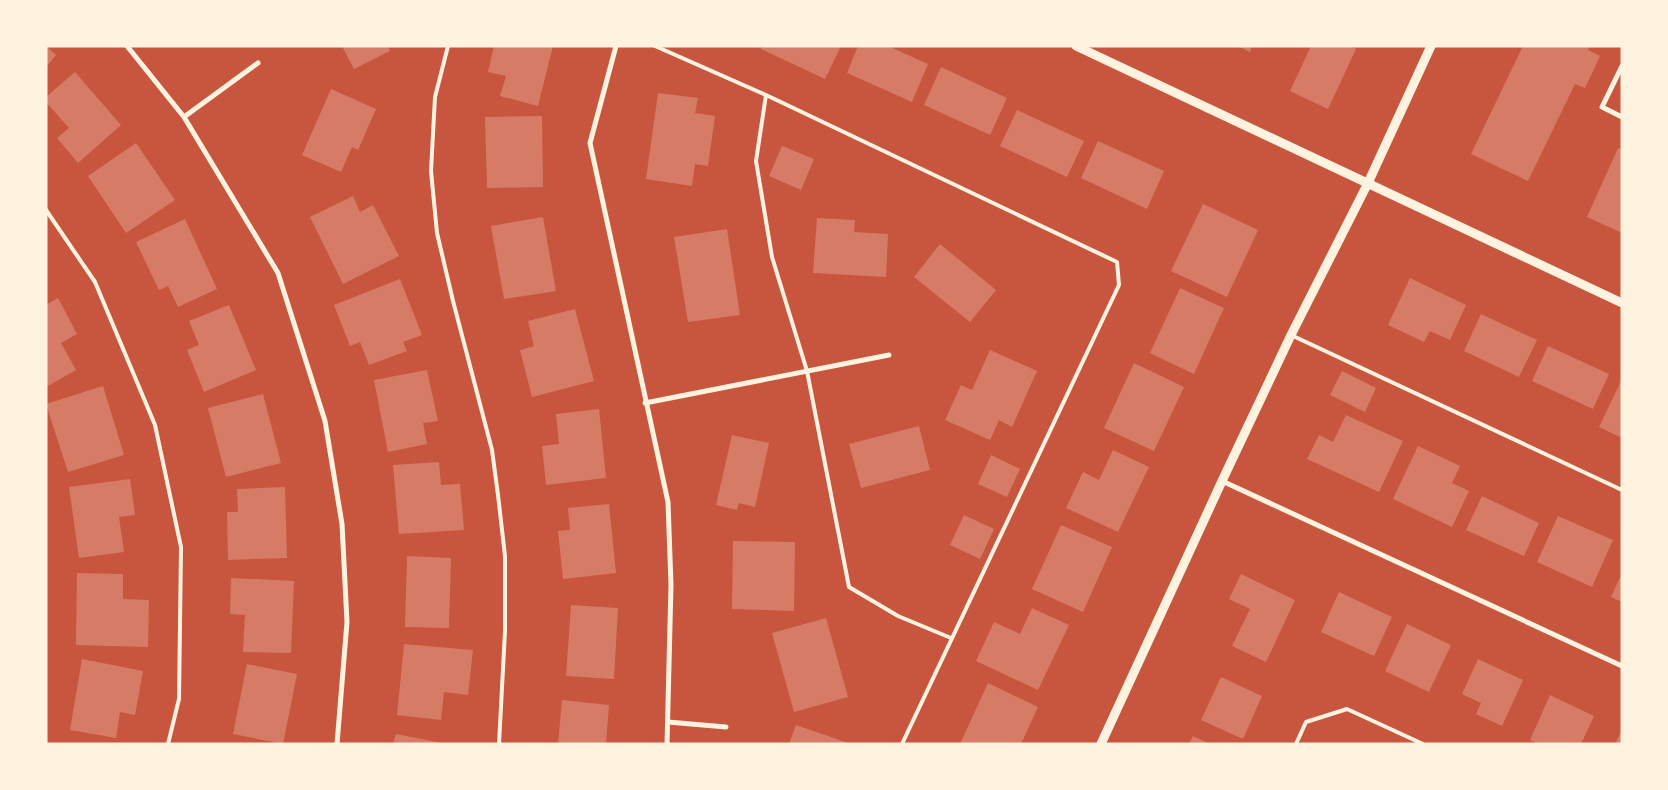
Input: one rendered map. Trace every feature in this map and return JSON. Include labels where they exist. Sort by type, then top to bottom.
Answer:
[{"type":"street","points":[[127,46],[184,116],[278,273],[325,421],[342,524],[346,622],[337,744]]},
{"type":"street","points":[[616,46],[590,143],[668,502],[671,585],[667,744]]},
{"type":"street","points":[[1076,46],[1622,303]]},
{"type":"street","points":[[1102,744],[1222,481],[1291,335],[1368,183],[1431,46]]},
{"type":"street","points":[[184,116],[258,63]]},
{"type":"street","points":[[1622,66],[1602,108],[1622,116]]},
{"type":"street","points":[[645,403],[889,355]]},
{"type":"street","points":[[1222,481],[1622,666]]},
{"type":"street","points":[[668,722],[726,727]]},
{"type":"lane","points":[[448,46],[435,97],[431,171],[438,233],[453,301],[492,450],[498,495],[505,556],[505,621],[499,744]]},
{"type":"lane","points":[[655,46],[766,95],[1117,262],[1119,285],[902,744]]},
{"type":"lane","points":[[766,95],[756,161],[772,257],[807,371],[849,586],[898,616],[951,638]]},
{"type":"lane","points":[[46,210],[95,282],[156,425],[181,547],[179,699],[168,744]]},
{"type":"lane","points":[[1291,335],[1622,490]]},
{"type":"lane","points":[[1296,744],[1306,722],[1347,708],[1423,744]]},
{"type":"building","points":[[46,46],[56,55],[46,67]]},
{"type":"building","points":[[342,46],[388,46],[390,51],[354,69]]},
{"type":"building","points":[[494,46],[553,46],[538,106],[500,96],[506,76],[488,72]]},
{"type":"building","points":[[762,46],[841,46],[825,79],[761,49]]},
{"type":"building","points":[[858,46],[888,46],[928,64],[912,102],[847,73]]},
{"type":"building","points":[[1238,46],[1252,46],[1250,52]]},
{"type":"building","points":[[1311,46],[1350,46],[1356,49],[1328,109],[1290,91]]},
{"type":"building","points":[[1523,46],[1590,46],[1588,50],[1600,56],[1585,88],[1575,84],[1528,181],[1471,154]]},
{"type":"building","points":[[941,67],[1007,98],[990,135],[924,105]]},
{"type":"building","points":[[75,72],[121,125],[78,163],[57,138],[69,128],[46,102],[46,97]]},
{"type":"building","points":[[331,89],[376,109],[358,150],[352,147],[341,172],[302,155]]},
{"type":"building","points":[[658,93],[698,98],[695,113],[715,116],[708,166],[695,164],[692,186],[646,179]]},
{"type":"building","points":[[1017,110],[1084,141],[1067,177],[1000,146]]},
{"type":"building","points":[[542,116],[543,187],[487,188],[485,117]]},
{"type":"building","points":[[1098,141],[1164,171],[1147,209],[1081,178]]},
{"type":"building","points":[[136,143],[175,200],[126,233],[88,176]]},
{"type":"building","points":[[782,146],[814,159],[801,190],[769,176]]},
{"type":"building","points":[[1618,148],[1622,150],[1622,233],[1587,217]]},
{"type":"building","points":[[353,196],[360,212],[373,205],[399,256],[343,284],[310,217]]},
{"type":"building","points":[[1203,204],[1258,230],[1227,297],[1171,271]]},
{"type":"building","points":[[543,217],[556,291],[504,299],[491,226]]},
{"type":"building","points":[[817,218],[855,220],[854,232],[888,234],[886,277],[813,273]]},
{"type":"building","points":[[185,219],[217,289],[178,307],[168,286],[159,290],[136,242]]},
{"type":"building","points":[[727,229],[740,315],[688,322],[674,237]]},
{"type":"building","points":[[940,244],[996,290],[970,322],[914,277]]},
{"type":"building","points":[[1410,278],[1466,305],[1450,340],[1430,331],[1424,342],[1388,325]]},
{"type":"building","points":[[400,279],[422,335],[403,342],[407,351],[369,365],[360,342],[350,346],[334,305]]},
{"type":"building","points":[[1180,288],[1224,308],[1194,374],[1150,353]]},
{"type":"building","points":[[58,298],[77,334],[61,343],[76,370],[46,387],[46,305]]},
{"type":"building","points":[[229,305],[256,370],[204,392],[187,350],[199,345],[189,321]]},
{"type":"building","points":[[575,309],[594,381],[532,397],[520,350],[534,346],[528,321]]},
{"type":"building","points":[[1481,314],[1537,340],[1519,377],[1464,351]]},
{"type":"building","points":[[1548,346],[1609,374],[1593,409],[1532,381]]},
{"type":"building","points":[[990,350],[1037,371],[1012,427],[999,420],[990,440],[945,420],[961,385],[972,390]]},
{"type":"building","points":[[1134,363],[1184,387],[1154,451],[1104,428]]},
{"type":"building","points":[[427,370],[438,421],[423,423],[427,444],[388,452],[374,380]]},
{"type":"building","points":[[1342,371],[1376,388],[1365,412],[1330,395]]},
{"type":"building","points":[[1622,379],[1622,438],[1599,427]]},
{"type":"building","points":[[103,386],[124,455],[68,472],[46,404]]},
{"type":"building","points":[[263,394],[281,463],[226,477],[208,408]]},
{"type":"building","points":[[599,409],[606,478],[546,485],[542,446],[559,444],[556,414]]},
{"type":"building","points":[[1346,415],[1403,441],[1379,492],[1307,459],[1319,435],[1333,442]]},
{"type":"building","points":[[919,426],[930,470],[861,488],[849,444]]},
{"type":"building","points":[[732,435],[769,443],[755,507],[739,503],[737,510],[716,505]]},
{"type":"building","points":[[1418,446],[1460,466],[1452,483],[1469,491],[1452,527],[1393,499]]},
{"type":"building","points":[[1113,450],[1149,467],[1118,532],[1066,508],[1083,472],[1099,480]]},
{"type":"building","points":[[991,455],[1020,469],[1007,497],[978,484]]},
{"type":"building","points":[[439,462],[441,485],[460,484],[464,530],[399,534],[393,465]]},
{"type":"building","points":[[130,479],[135,515],[119,517],[124,552],[79,558],[69,487]]},
{"type":"building","points":[[285,487],[287,558],[228,560],[227,512],[238,512],[237,489]]},
{"type":"building","points":[[1482,496],[1539,523],[1524,556],[1466,530]]},
{"type":"building","points":[[609,504],[616,573],[563,579],[558,531],[570,530],[568,508]]},
{"type":"building","points":[[964,515],[994,529],[980,559],[950,545]]},
{"type":"building","points":[[1558,516],[1613,540],[1592,587],[1537,562]]},
{"type":"building","points":[[1061,525],[1112,547],[1083,612],[1032,589]]},
{"type":"building","points":[[733,541],[795,542],[794,611],[732,609]]},
{"type":"building","points":[[407,556],[451,558],[449,628],[405,627]]},
{"type":"building","points":[[77,573],[123,574],[123,599],[149,600],[148,647],[76,645]]},
{"type":"building","points":[[1622,573],[1622,602],[1611,597]]},
{"type":"building","points":[[1241,574],[1295,600],[1266,662],[1232,646],[1250,609],[1229,599]]},
{"type":"building","points":[[231,578],[294,581],[291,653],[243,652],[245,615],[230,614]]},
{"type":"building","points":[[1339,592],[1392,617],[1374,656],[1321,632]]},
{"type":"building","points":[[571,605],[618,608],[614,679],[566,676]]},
{"type":"building","points":[[1032,608],[1069,625],[1038,690],[976,661],[994,622],[1020,634]]},
{"type":"building","points":[[826,618],[848,697],[794,712],[772,633]]},
{"type":"building","points":[[1407,624],[1451,645],[1429,692],[1385,671]]},
{"type":"building","points":[[404,644],[473,650],[468,695],[444,692],[441,720],[397,715]]},
{"type":"building","points":[[82,659],[143,671],[135,715],[120,712],[116,738],[70,730]]},
{"type":"building","points":[[1478,659],[1523,680],[1502,726],[1476,714],[1481,703],[1462,694]]},
{"type":"building","points":[[247,664],[297,674],[283,744],[233,734]]},
{"type":"building","points":[[1221,677],[1262,696],[1243,739],[1201,720]]},
{"type":"building","points":[[988,683],[1038,707],[1021,744],[960,744]]},
{"type":"building","points":[[1550,695],[1594,716],[1581,744],[1539,744],[1530,740]]},
{"type":"building","points":[[562,700],[609,705],[606,744],[558,744]]},
{"type":"building","points":[[796,725],[848,743],[848,744],[789,744]]},
{"type":"building","points":[[1622,730],[1622,744],[1615,744]]},
{"type":"building","points":[[396,734],[442,743],[442,744],[393,744]]},
{"type":"building","points":[[1193,736],[1210,744],[1189,744]]}]
